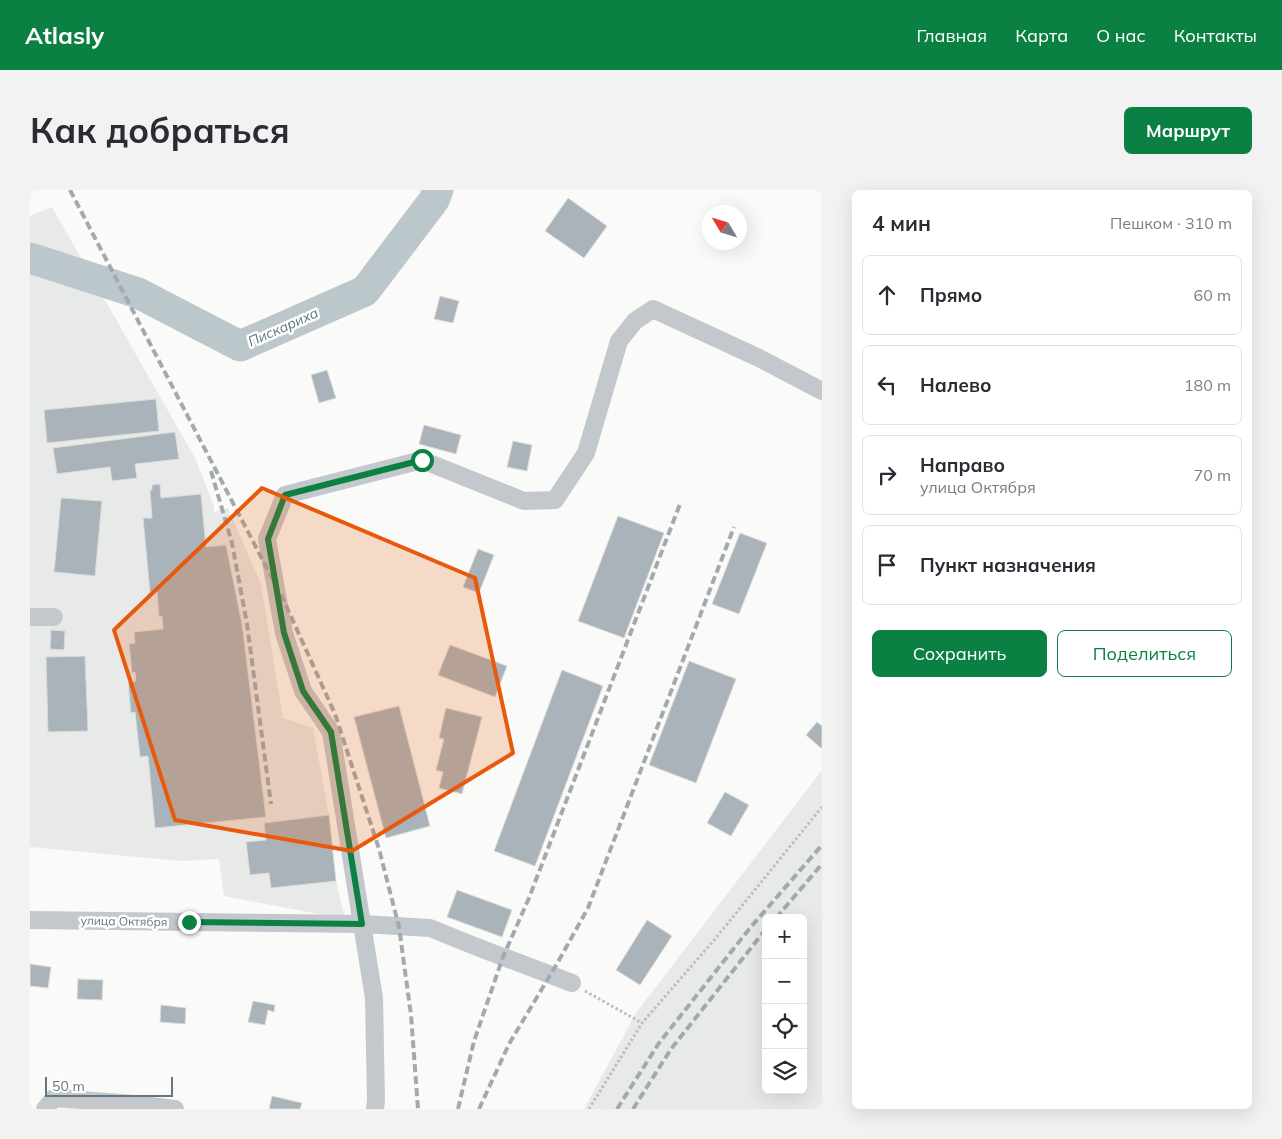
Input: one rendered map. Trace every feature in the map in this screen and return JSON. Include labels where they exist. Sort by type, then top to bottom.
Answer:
[{"type":"street","points":[[375,1109],[374,998],[331,732],[303,691],[284,633],[268,539],[285,495],[422,460],[524,501],[556,500],[586,452],[619,341],[635,321],[653,309],[759,358],[822,391]]},
{"type":"street","points":[[30,618],[54,617]]},
{"type":"street","name":"улица Октября","points":[[30,920],[338,923],[430,928],[572,984]]},
{"type":"street","points":[[46,1109],[54,1098],[175,1109]]},
{"type":"path","points":[[588,1109],[642,1023],[715,939],[822,807]]},
{"type":"path","points":[[572,984],[642,1023]]},
{"type":"highlighted area","points":[[262,488],[475,578],[513,753],[352,851],[175,820],[114,630]]},
{"type":"shaded area","points":[[52,207],[195,458],[214,506],[214,512],[228,508],[261,584],[283,718],[313,728],[329,815],[336,881],[345,919],[224,896],[219,859],[180,861],[30,847],[30,216]]},
{"type":"shaded area","points":[[822,770],[822,1109],[584,1109],[636,1013]]},
{"type":"building","points":[[568,198],[607,226],[584,258],[545,231]]},
{"type":"building","points":[[440,296],[459,301],[453,323],[434,319]]},
{"type":"building","points":[[327,370],[336,398],[319,403],[311,375]]},
{"type":"building","points":[[156,399],[159,431],[47,443],[44,410]]},
{"type":"building","points":[[424,425],[461,435],[456,454],[419,444]]},
{"type":"building","points":[[175,432],[179,459],[135,464],[137,478],[112,481],[110,467],[57,474],[53,448]]},
{"type":"building","points":[[513,441],[532,445],[527,471],[507,467]]},
{"type":"building","points":[[160,484],[161,498],[201,494],[206,547],[226,545],[242,624],[266,817],[155,828],[148,756],[140,757],[135,712],[131,713],[128,682],[136,681],[135,672],[132,673],[129,644],[135,643],[134,632],[163,629],[162,616],[159,617],[157,592],[150,593],[143,518],[152,518],[150,490],[152,490],[152,485]]},
{"type":"building","points":[[61,498],[102,501],[95,576],[54,572]]},
{"type":"building","points":[[618,516],[664,533],[624,638],[578,621]]},
{"type":"building","points":[[740,533],[767,543],[739,614],[712,604]]},
{"type":"building","points":[[478,549],[494,555],[479,593],[463,587]]},
{"type":"building","points":[[51,630],[65,631],[64,650],[50,649]]},
{"type":"building","points":[[450,645],[507,666],[495,697],[438,675]]},
{"type":"building","points":[[85,656],[88,731],[48,732],[46,657]]},
{"type":"building","points":[[689,661],[736,679],[696,783],[649,765]]},
{"type":"building","points":[[562,670],[603,686],[535,866],[494,851]]},
{"type":"building","points":[[399,706],[430,826],[386,838],[354,717]]},
{"type":"building","points":[[446,708],[482,717],[462,794],[439,788],[443,772],[436,770],[444,739],[439,738]]},
{"type":"building","points":[[817,722],[822,726],[822,749],[806,735]]},
{"type":"building","points":[[725,792],[749,805],[731,836],[707,823]]},
{"type":"building","points":[[329,815],[336,881],[271,888],[269,873],[250,875],[246,842],[266,840],[264,823]]},
{"type":"building","points":[[457,890],[512,910],[502,937],[447,917]]},
{"type":"building","points":[[647,920],[672,936],[640,985],[616,970]]},
{"type":"building","points":[[30,964],[51,967],[48,988],[30,986]]},
{"type":"building","points":[[78,979],[103,980],[102,1000],[77,999]]},
{"type":"building","points":[[253,1001],[275,1005],[274,1012],[268,1010],[265,1025],[248,1022]]},
{"type":"building","points":[[161,1005],[186,1008],[185,1024],[160,1022]]},
{"type":"building","points":[[272,1096],[302,1103],[300,1109],[269,1109]]},
{"type":"waterway","name":"Пискариха","points":[[30,258],[138,293],[240,346],[365,291],[434,200],[438,190]]},
{"type":"railway","points":[[70,190],[284,601],[335,714],[379,849],[399,927],[411,1015],[418,1109]]},
{"type":"railway","points":[[211,471],[232,543],[247,624],[271,804]]},
{"type":"railway","points":[[458,1109],[474,1041],[503,957],[529,898],[680,504]]},
{"type":"railway","points":[[479,1109],[509,1044],[588,908],[734,527]]},
{"type":"railway","points":[[617,1109],[659,1043],[750,928],[822,845]]},
{"type":"railway","points":[[779,914],[822,864]]},
{"type":"railway","points":[[633,1109],[671,1049],[762,934]]},
{"type":"route","points":[[189,922],[362,924],[331,732],[303,691],[284,633],[268,539],[285,495],[422,460]]}]
